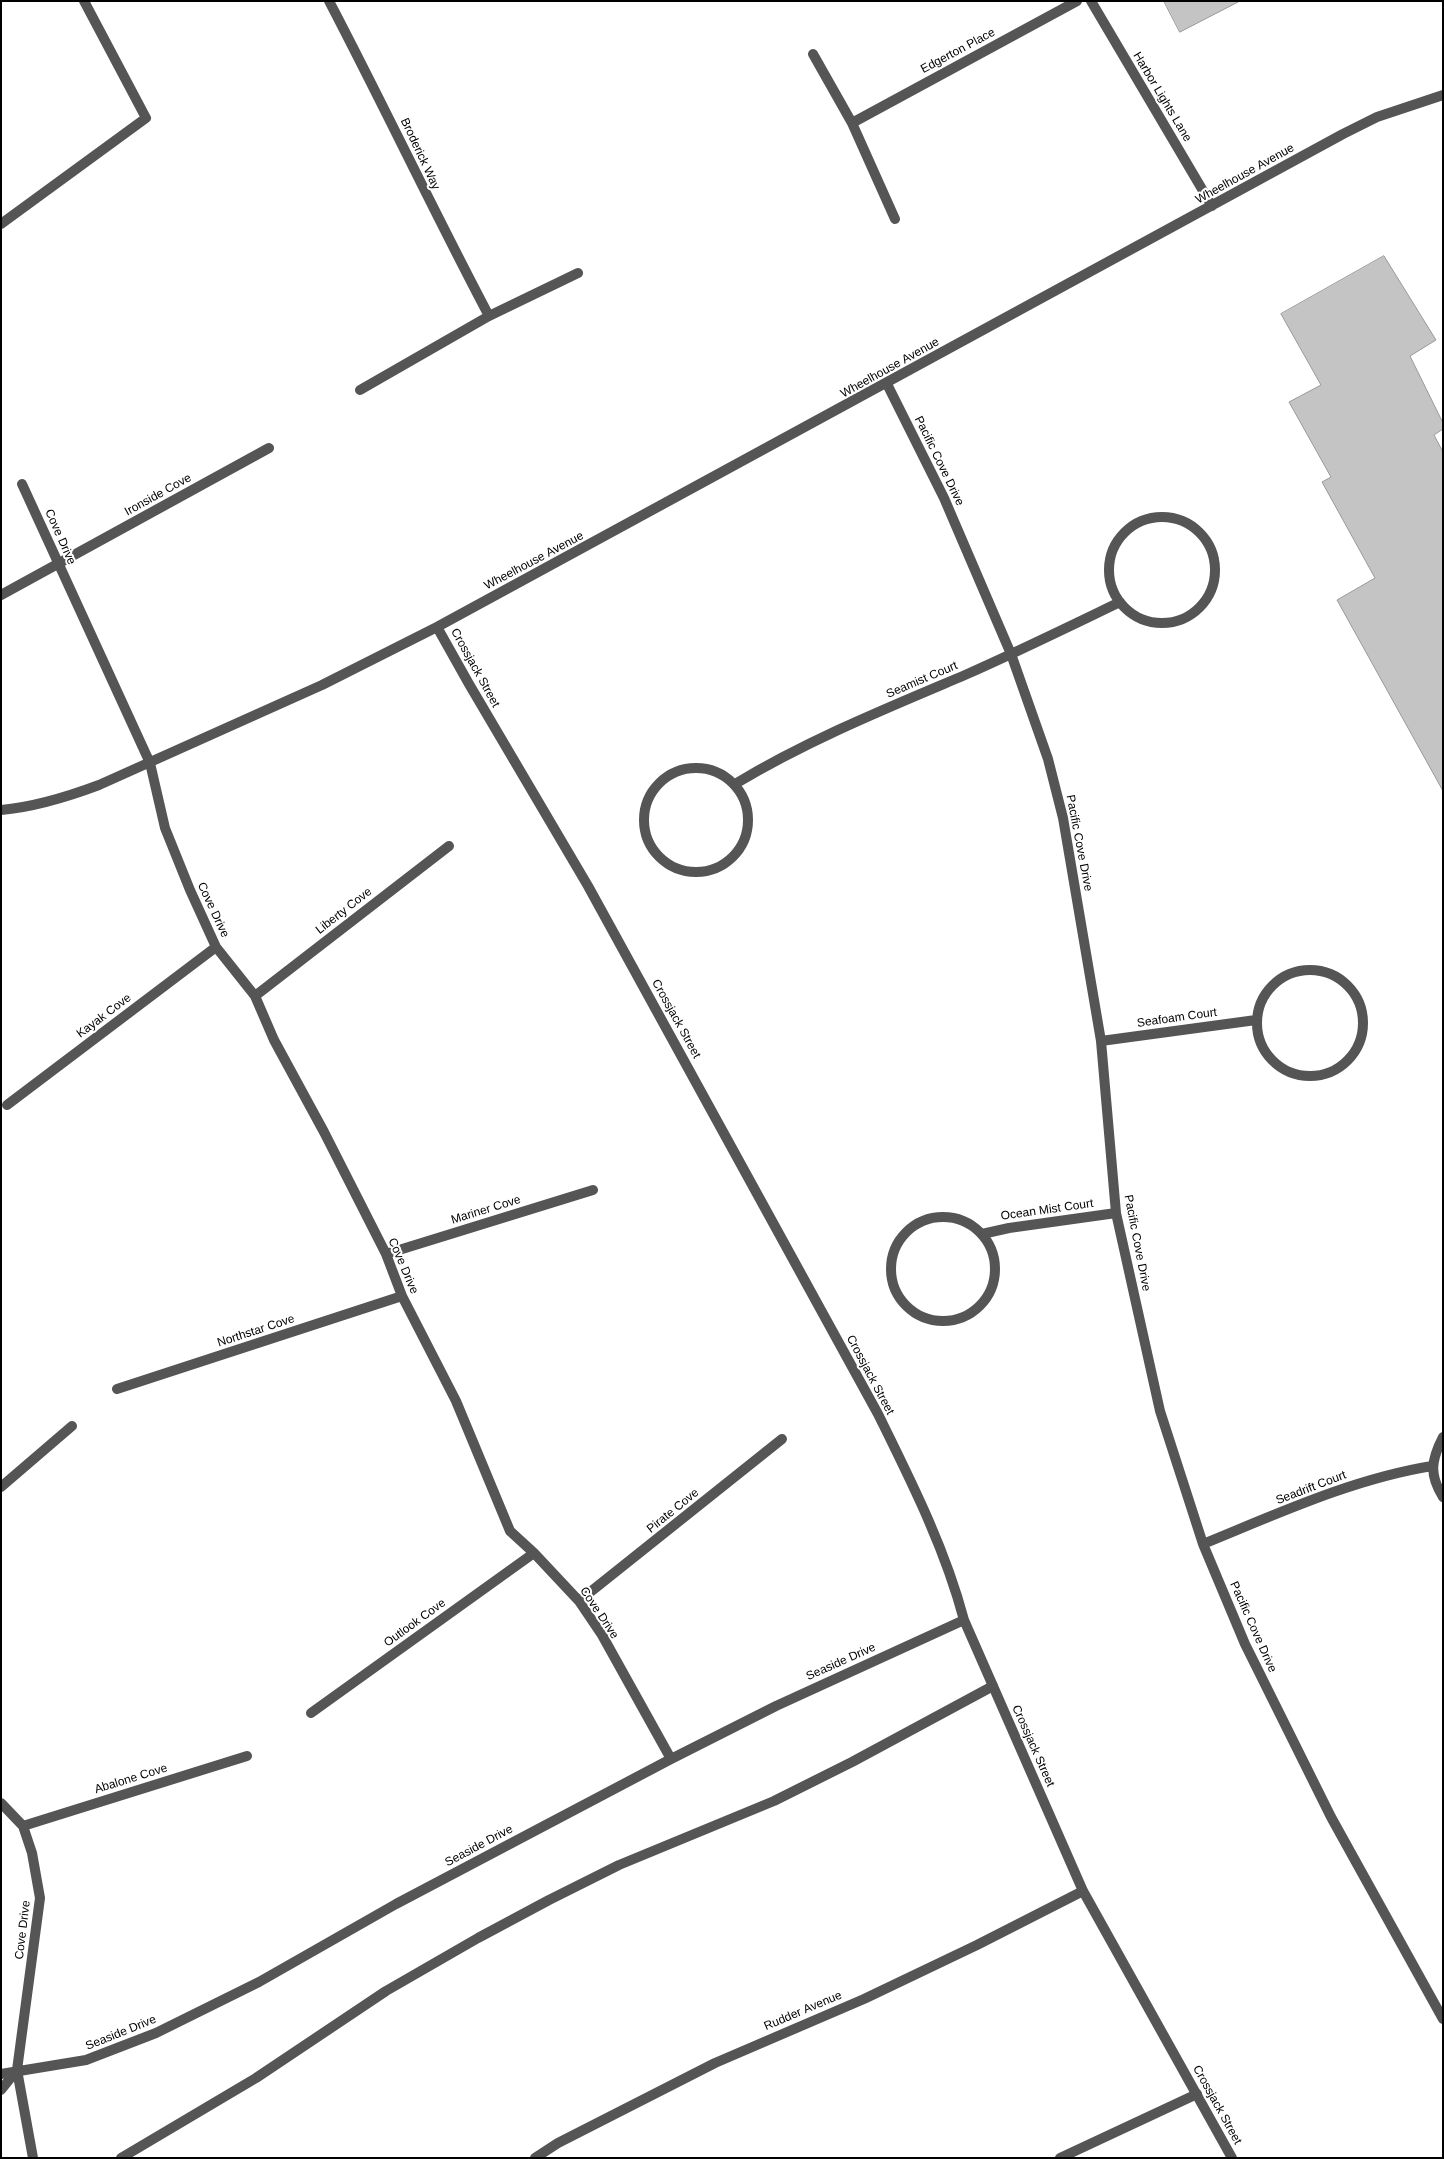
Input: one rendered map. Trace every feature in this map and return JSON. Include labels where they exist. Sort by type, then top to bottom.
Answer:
[{"type":"street","points":[[1,224],[146,118],[84,1]]},
{"type":"street","name":"Broderick Way","points":[[330,1],[388,114],[434,212],[489,316]]},
{"type":"street","name":"Edgerton Place","points":[[852,123],[1077,1]]},
{"type":"street","name":"Harbor Lights Lane","points":[[1091,1],[1212,206]]},
{"type":"street","points":[[813,54],[852,123],[895,218]]},
{"type":"street","name":"Wheelhouse Avenue","points":[[150,763],[351,670],[438,627],[1377,117],[1443,95]]},
{"type":"street","points":[[360,390],[489,316],[578,273]]},
{"type":"street","name":"Pacific Cove Drive","points":[[887,384],[944,498],[1011,654],[1030,703],[1048,759],[1062,818],[1101,1041],[1116,1213],[1160,1411],[1203,1544],[1245,1644],[1331,1817],[1443,2020]]},
{"type":"street","name":"Ironside Cove","points":[[1,595],[270,448]]},
{"type":"street","name":"Cove Drive","points":[[22,484],[150,763],[164,828],[216,948],[255,996],[274,1040],[324,1132],[386,1254],[402,1296],[456,1401],[510,1531],[534,1553],[579,1601],[602,1635],[671,1759]]},
{"type":"street","points":[[1168,516],[1189,523],[1205,538],[1213,554],[1216,572],[1211,591],[1200,608],[1180,620],[1158,623],[1136,617],[1120,602],[1112,586],[1109,564],[1114,545],[1128,528],[1148,518],[1168,516]]},
{"type":"street","name":"Seamist Court","points":[[735,784],[770,763],[857,721],[1011,654],[1120,602]]},
{"type":"street","name":"Crossjack Street","points":[[438,627],[468,684],[588,886],[878,1414],[922,1505],[955,1586],[964,1620],[1083,1891],[1232,2158]]},
{"type":"street","points":[[1,810],[36,805],[68,797],[150,763]]},
{"type":"street","points":[[698,767],[718,771],[735,784],[744,796],[749,818],[746,838],[734,857],[715,869],[694,873],[674,868],[657,855],[648,842],[643,821],[648,800],[660,782],[678,770],[698,767]]},
{"type":"street","name":"Liberty Cove","points":[[255,996],[449,846]]},
{"type":"street","name":"Kayak Cove","points":[[7,1105],[216,948]]},
{"type":"street","points":[[1305,970],[1328,973],[1346,984],[1356,998],[1363,1018],[1360,1041],[1352,1055],[1336,1070],[1314,1076],[1294,1074],[1274,1062],[1260,1043],[1256,1020],[1259,1008],[1269,989],[1285,976],[1305,970]]},
{"type":"street","name":"Seafoam Court","points":[[1101,1041],[1256,1020]]},
{"type":"street","name":"Mariner Cove","points":[[386,1254],[593,1190]]},
{"type":"street","name":"Ocean Mist Court","points":[[982,1234],[1009,1228],[1116,1213]]},
{"type":"street","points":[[944,1216],[966,1221],[982,1234],[990,1246],[996,1266],[993,1286],[982,1305],[965,1317],[943,1322],[921,1317],[903,1304],[896,1295],[890,1276],[892,1253],[905,1232],[923,1220],[944,1216]]},
{"type":"street","name":"Northstar Cove","points":[[117,1389],[402,1296]]},
{"type":"street","points":[[1,1487],[72,1426]]},
{"type":"street","points":[[1443,1437],[1434,1454],[1432,1466],[1436,1487],[1443,1498]]},
{"type":"street","name":"Pirate Cove","points":[[579,1601],[782,1440]]},
{"type":"street","name":"Seadrift Court","points":[[1203,1544],[1370,1480],[1401,1471],[1432,1466]]},
{"type":"street","name":"Outlook Cove","points":[[311,1713],[534,1553]]},
{"type":"street","name":"Seaside Drive","points":[[1,2074],[86,2060],[156,2033],[259,1982],[396,1904],[671,1759],[776,1706],[964,1620]]},
{"type":"street","points":[[121,2158],[256,2078],[386,1991],[494,1930],[619,1865],[774,1801],[852,1762],[992,1686]]},
{"type":"street","name":"Abalone Cove","points":[[23,1826],[247,1756]]},
{"type":"street","name":"Cove Drive","points":[[1,1803],[23,1826],[32,1853],[40,1898],[17,2070]]},
{"type":"street","name":"Rudder Avenue","points":[[535,2158],[558,2143],[715,2063],[864,1999],[977,1945],[1083,1891]]},
{"type":"street","points":[[1,2090],[17,2070]]},
{"type":"street","points":[[17,2070],[33,2158]]},
{"type":"street","points":[[1060,2158],[1197,2094]]},
{"type":"building","points":[[1164,1],[1240,1],[1180,32]]},
{"type":"building","points":[[1384,256],[1436,340],[1410,356],[1443,423],[1443,429],[1434,435],[1443,452],[1443,791],[1337,600],[1375,578],[1322,482],[1331,477],[1289,402],[1321,385],[1281,314]]}]
